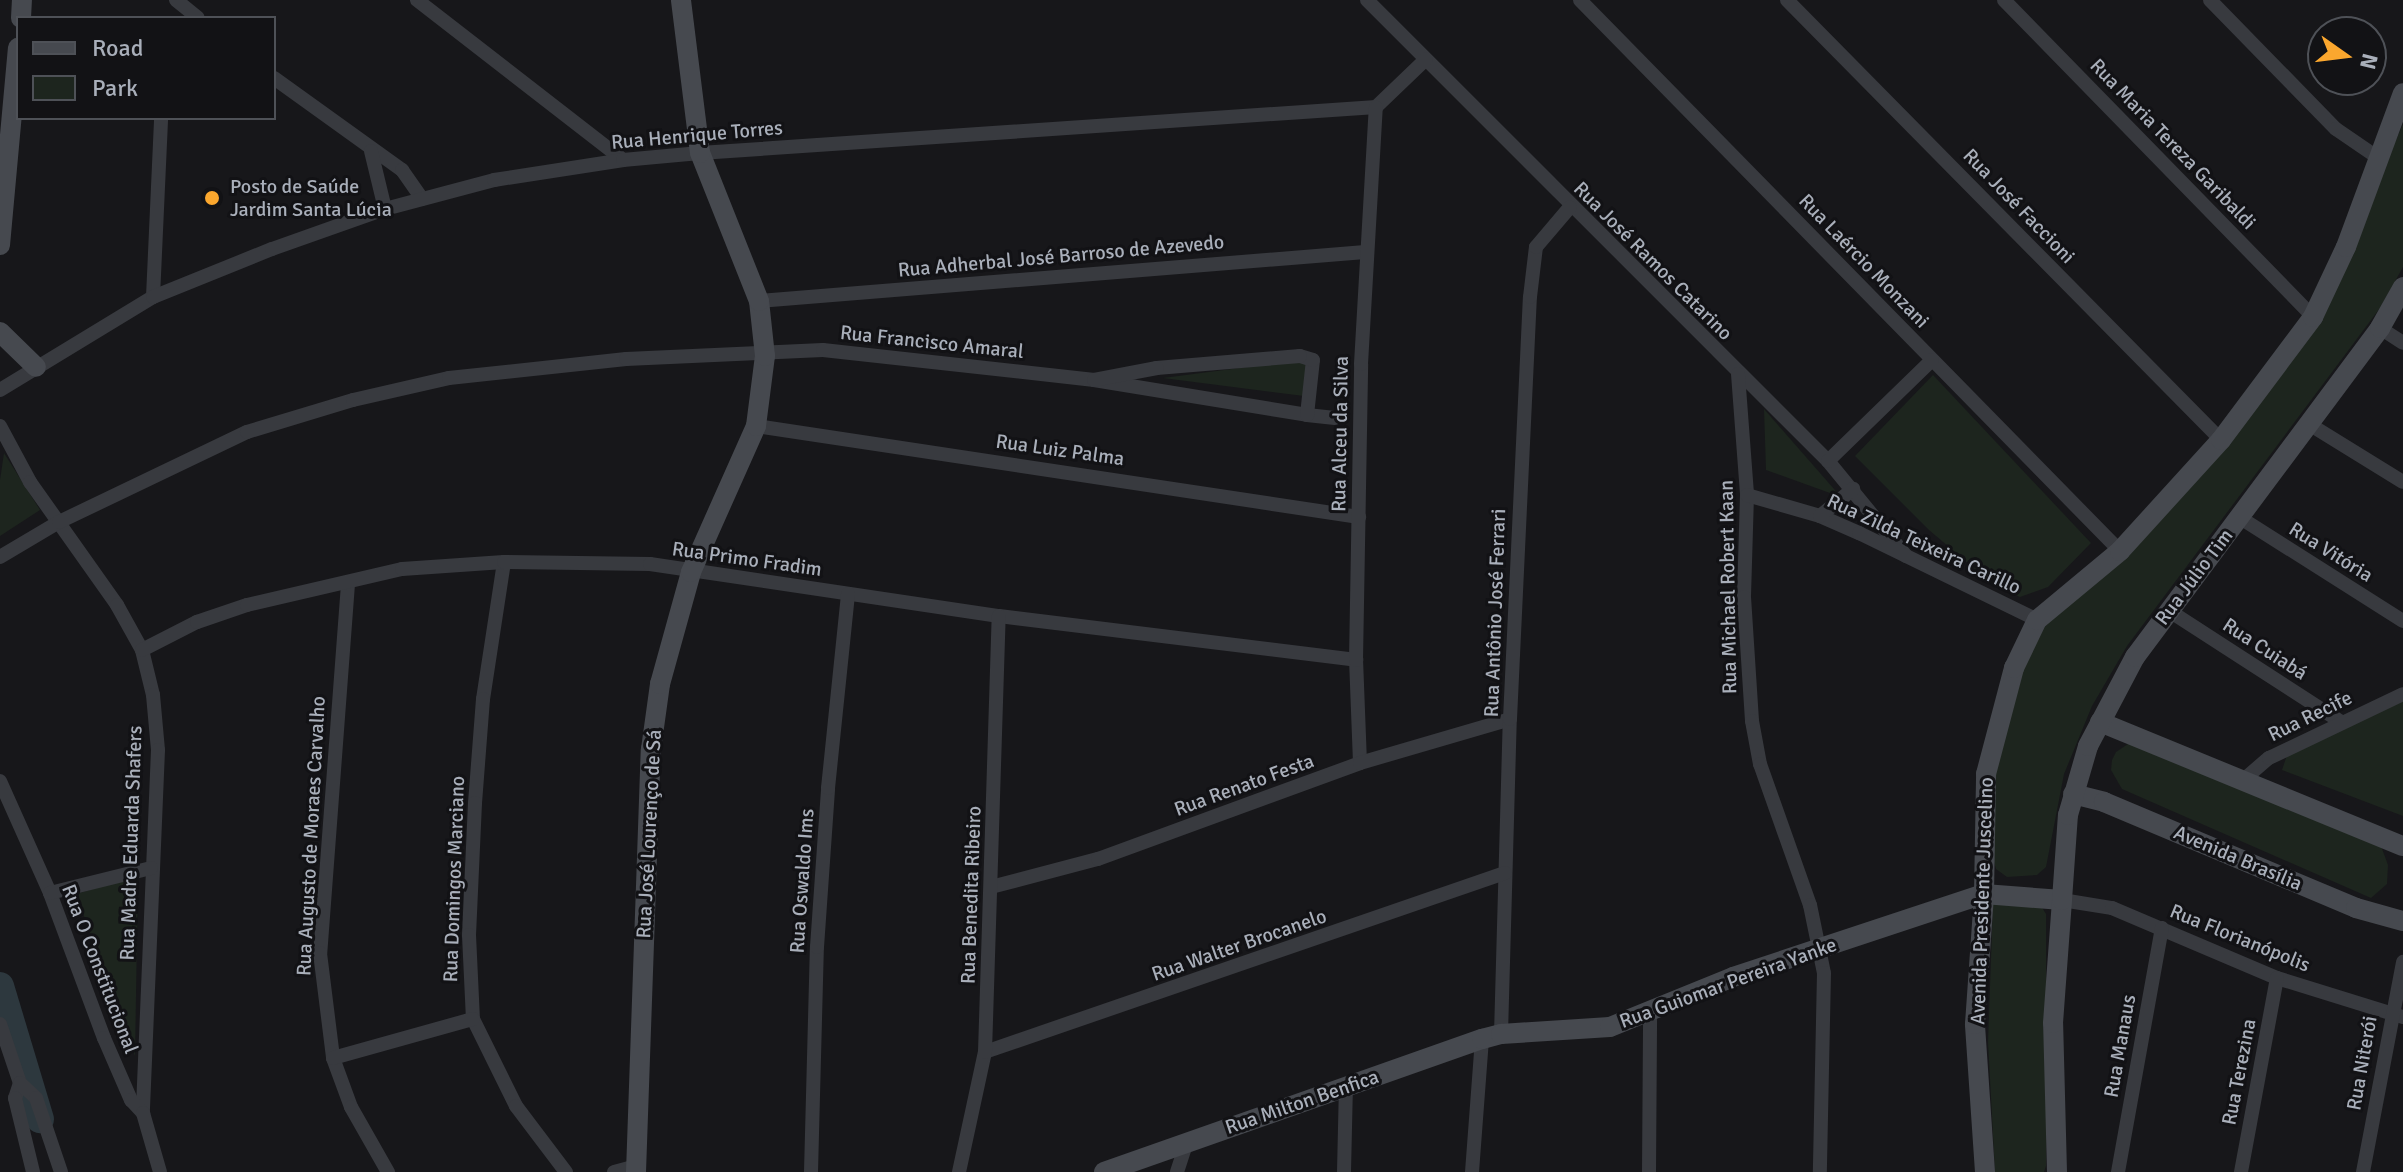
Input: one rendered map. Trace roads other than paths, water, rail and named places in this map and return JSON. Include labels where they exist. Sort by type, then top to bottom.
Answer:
[{"type":"main road","name":"Rua José Lourenço de Sá","points":[[636,1169],[651,749],[660,684],[691,572],[756,426],[765,356],[759,301],[700,153],[681,0]]},
{"type":"main road","points":[[0,245],[16,70]]},
{"type":"main road","name":"Avenida Presidente Juscelino","points":[[1988,1172],[1975,1024],[1984,894],[1986,774],[2014,668],[2037,620],[2120,551],[2221,440],[2313,317],[2346,247],[2403,93]]},
{"type":"main road","name":"Rua Júlio Tim","points":[[2062,900],[2068,815],[2073,794],[2088,746],[2135,657],[2380,328],[2403,287]]},
{"type":"main road","points":[[0,332],[36,367]]},
{"type":"main road","points":[[2100,722],[2403,846]]},
{"type":"main road","name":"Avenida Brasília","points":[[2073,794],[2104,802],[2356,908],[2403,921]]},
{"type":"main road","name":"Rua Guiomar Pereira Yanke","points":[[1491,1036],[1610,1027],[1733,977],[1984,894],[2062,900]]},
{"type":"main road","points":[[2057,1172],[2053,1023],[2062,900]]},
{"type":"main road","points":[[1950,904],[1973,916],[1982,930]]},
{"type":"main road","name":"Rua Milton Benfica","points":[[1104,1172],[1137,1167],[1187,1141],[1491,1036]]},
{"type":"street","points":[[417,0],[623,160]]},
{"type":"street","name":"Rua José Ramos Catarino","points":[[1367,0],[1570,207],[1828,461],[1906,556]]},
{"type":"street","name":"Rua Laércio Monzani","points":[[1580,0],[2120,551]]},
{"type":"street","name":"Rua José Faccioni","points":[[1787,0],[2221,440]]},
{"type":"street","name":"Rua Maria Tereza Garibaldi","points":[[2004,0],[2313,317]]},
{"type":"street","points":[[2210,0],[2336,129],[2377,157]]},
{"type":"street","points":[[1376,107],[1426,59]]},
{"type":"street","points":[[276,80],[371,151],[402,170],[422,199]]},
{"type":"street","name":"Rua Henrique Torres","points":[[0,390],[153,297],[272,249],[385,209],[494,180],[623,160],[700,153],[1376,107]]},
{"type":"street","name":"Rua Alceu da Silva","points":[[1360,763],[1356,660],[1365,252],[1376,107]]},
{"type":"street","points":[[153,297],[161,120]]},
{"type":"street","points":[[371,151],[385,209]]},
{"type":"street","name":"Rua Antônio José Ferrari","points":[[1472,1172],[1491,1036],[1505,873],[1532,284],[1536,247],[1570,207]]},
{"type":"street","name":"Rua Adherbal José Barroso de Azevedo","points":[[759,301],[1365,252]]},
{"type":"street","points":[[2380,328],[2403,343]]},
{"type":"street","name":"Rua Francisco Amaral","points":[[0,557],[59,522],[247,432],[353,400],[449,378],[538,367],[626,359],[765,356],[823,350],[1094,380],[1335,418]]},
{"type":"street","name":"Rua Francisco Amaral","points":[[1094,380],[1157,368],[1309,356],[1313,360],[1307,415]]},
{"type":"street","points":[[1828,461],[1932,360]]},
{"type":"street","name":"Rua Michael Robert Kaan","points":[[1738,374],[1747,495],[1744,597],[1752,721],[1760,764],[1810,905],[1819,949],[1825,1011],[1820,1172]]},
{"type":"street","points":[[2309,424],[2403,482]]},
{"type":"street","name":"Rua Madre Eduarda Shafers","points":[[0,426],[30,482],[117,605],[142,650],[153,695],[158,750],[143,1113]]},
{"type":"street","name":"Rua Luiz Palma","points":[[756,426],[1359,517]]},
{"type":"street","points":[[1820,516],[1853,489]]},
{"type":"street","name":"Rua Zilda Teixeira Carillo","points":[[1747,495],[1820,516],[2037,620]]},
{"type":"street","name":"Rua Vitória","points":[[2239,517],[2403,621]]},
{"type":"street","name":"Rua Primo Fradim","points":[[142,650],[197,622],[247,605],[402,569],[504,562],[650,564],[999,616],[1356,660]]},
{"type":"street","name":"Rua Domingos Marciano","points":[[504,562],[483,699],[475,803],[469,935],[473,1019],[516,1106],[566,1172]]},
{"type":"street","name":"Rua Augusto de Moraes Carvalho","points":[[348,584],[320,953],[333,1058],[351,1107],[388,1172]]},
{"type":"street","name":"Rua Oswaldo Ims","points":[[811,1172],[817,947],[828,788],[848,594]]},
{"type":"street","name":"Rua Cuiabá","points":[[2168,610],[2341,722]]},
{"type":"street","name":"Rua Benedita Ribeiro","points":[[959,1172],[985,1052],[999,616]]},
{"type":"street","name":"Rua Recife","points":[[2241,782],[2269,758],[2403,694]]},
{"type":"street","name":"Rua Renato Festa","points":[[991,887],[1098,859],[1360,763],[1510,719]]},
{"type":"street","name":"Rua O Constitucional","points":[[0,781],[50,893],[104,1038],[131,1100],[143,1113],[160,1172]]},
{"type":"street","points":[[50,893],[151,868]]},
{"type":"street","name":"Rua Walter Brocanelo","points":[[985,1052],[1505,873]]},
{"type":"street","name":"Rua Florianópolis","points":[[2062,900],[2112,908],[2277,978],[2397,1016]]},
{"type":"street","name":"Rua Manaus","points":[[2118,1172],[2162,928]]},
{"type":"street","name":"Rua Niterói","points":[[2363,1172],[2397,1016],[2403,962]]},
{"type":"street","name":"Rua Terezina","points":[[2241,1172],[2277,978]]},
{"type":"street","points":[[1649,1172],[1650,1013]]},
{"type":"street","points":[[333,1058],[473,1019]]},
{"type":"street","points":[[0,1024],[20,1083],[36,1098],[61,1172]]},
{"type":"street","points":[[20,1083],[15,1098],[33,1172]]},
{"type":"street","points":[[1344,1172],[1346,1087]]},
{"type":"street","points":[[1177,1172],[1187,1141]]},
{"type":"street","points":[[614,1172],[636,1169]]},
{"type":"street","points":[[566,1172],[575,1172]]},
{"type":"waterway","points":[[0,986],[40,1119]]},
{"type":"place","name":"Posto de Saúde Jardim Santa Lúcia","points":[[212,198]]}]
